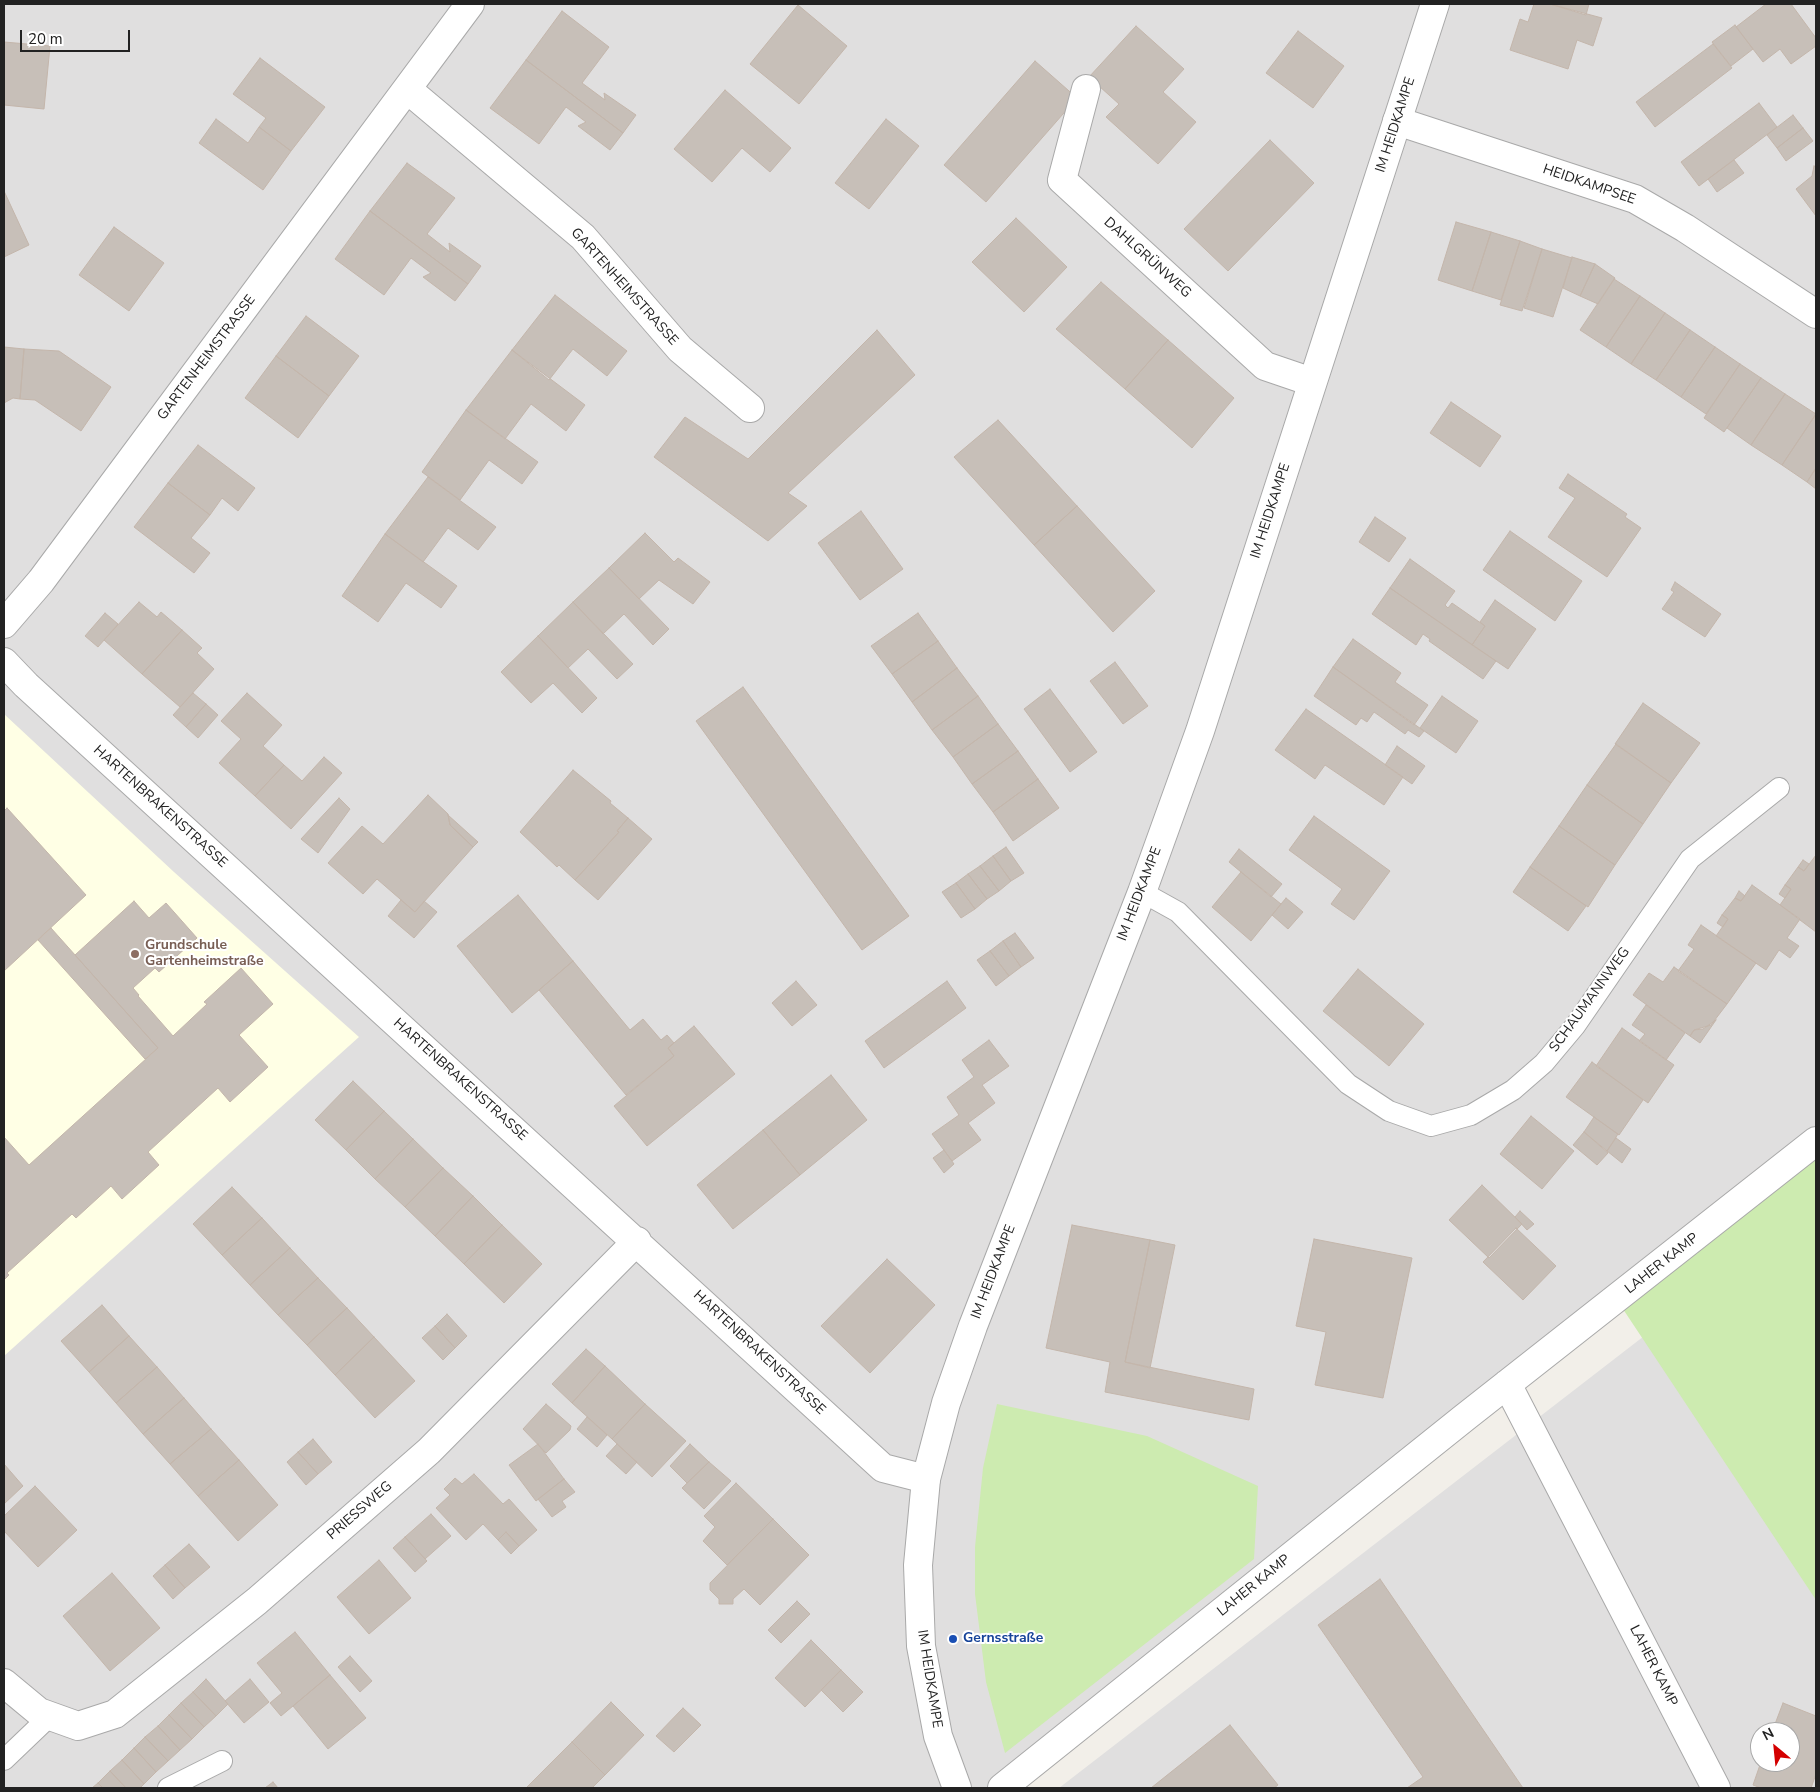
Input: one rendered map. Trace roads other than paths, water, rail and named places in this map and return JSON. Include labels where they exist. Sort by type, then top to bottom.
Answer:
[{"type":"street","name":"GARTENHEIMSTRASSE","points":[[4,624],[47,573],[470,4]]},
{"type":"street","name":"IM HEIDKAMPE","points":[[957,1788],[938,1736],[921,1646],[918,1565],[926,1479],[946,1403],[973,1326],[1142,892],[1200,730],[1435,4]]},
{"type":"street","name":"GARTENHEIMSTRASSE","points":[[406,89],[583,237],[680,349],[750,408]]},
{"type":"street","name":"DAHLGRÜNWEG","points":[[1086,89],[1062,180],[1265,366],[1312,382]]},
{"type":"street","name":"HEIDKAMPSEE","points":[[1397,121],[1635,199],[1684,228],[1816,314]]},
{"type":"street","name":"HARTENBRAKENSTRASSE","points":[[4,662],[33,691],[637,1241],[883,1468],[926,1479]]},
{"type":"street","name":"LAHER KAMP","points":[[1002,1788],[1507,1384],[1816,1141]]},
{"type":"street","name":"PRIESSWEG","points":[[4,1684],[39,1712],[78,1726],[115,1714],[257,1601],[429,1451],[637,1241]]},
{"type":"street","name":"LAHER KAMP","points":[[1507,1384],[1716,1788]]},
{"type":"lane","name":"SCHAUMANNWEG","points":[[1142,892],[1178,912],[1348,1084],[1389,1111],[1431,1126],[1472,1115],[1513,1090],[1544,1063],[1575,1026],[1690,859],[1779,788]]},
{"type":"lane","points":[[4,1760],[50,1716]]},
{"type":"lane","points":[[168,1788],[222,1761]]},
{"type":"place","name":"Grundschule Gartenheimstraße","points":[[135,954]]},
{"type":"place","name":"Gernsstraße","points":[[953,1639]]}]
